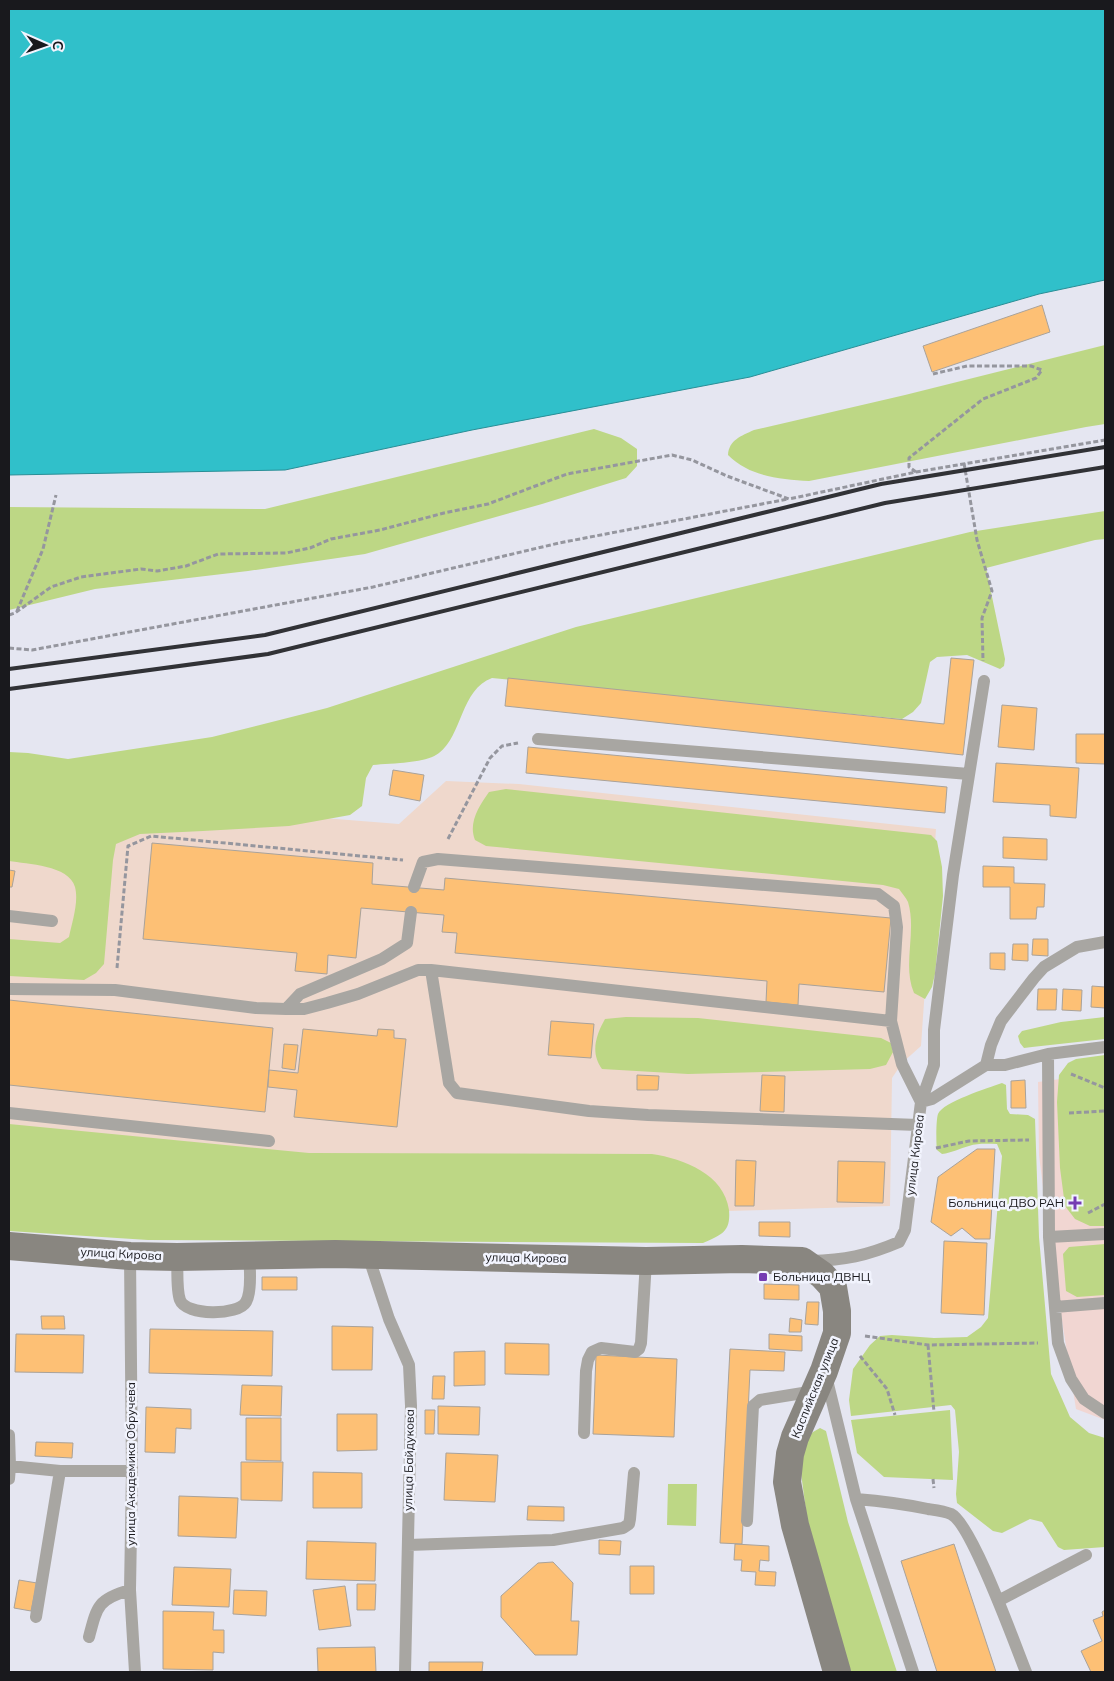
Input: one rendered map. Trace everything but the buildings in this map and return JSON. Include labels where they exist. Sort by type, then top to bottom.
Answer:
[{"type":"street","name":"улица Кирова","points":[[9,1246],[130,1256],[177,1257],[335,1254],[646,1261],[742,1259],[802,1262]]},
{"type":"street","name":"Каспийская улица","points":[[802,1262],[822,1275],[833,1287],[837,1311],[837,1333],[820,1381],[795,1437],[790,1454],[787,1482],[795,1525],[837,1672]]},
{"type":"lane","name":"улица Кирова","points":[[802,1262],[831,1261],[859,1257],[899,1242],[905,1230],[921,1102],[934,1065],[934,1030],[953,875],[984,681]]},
{"type":"lane","points":[[538,739],[969,774]]},
{"type":"lane","points":[[414,887],[423,862],[438,859],[878,894],[894,906],[897,927],[891,1022],[902,1064],[921,1102],[932,1099],[986,1065],[1005,1065],[1048,1060],[1105,1047]]},
{"type":"lane","points":[[286,1009],[300,994],[382,960],[407,943],[411,912]]},
{"type":"lane","points":[[9,916],[52,921]]},
{"type":"lane","points":[[986,1065],[991,1045],[1001,1021],[1044,967],[1077,947],[1105,942]]},
{"type":"lane","points":[[9,989],[115,990],[256,1008],[286,1009],[304,1008],[326,1003],[358,994],[418,970],[431,970],[891,1022]]},
{"type":"lane","points":[[431,970],[449,1083],[457,1093],[589,1110],[648,1115],[918,1125]]},
{"type":"lane","points":[[1048,1060],[1050,1237],[1058,1343],[1071,1379],[1084,1399],[1105,1413]]},
{"type":"lane","points":[[9,1113],[269,1142]]},
{"type":"lane","points":[[1050,1237],[1105,1234]]},
{"type":"lane","points":[[177,1257],[180,1301],[186,1308],[232,1312],[242,1307],[247,1300],[250,1255]]},
{"type":"lane","name":"улица Байдукова","points":[[368,1255],[389,1319],[408,1365],[410,1406],[405,1672]]},
{"type":"lane","name":"улица Академика Обручева","points":[[130,1256],[132,1472],[130,1590],[135,1672]]},
{"type":"lane","points":[[584,1433],[586,1371],[592,1352],[601,1348],[635,1352],[641,1343],[646,1261]]},
{"type":"lane","points":[[1055,1307],[1105,1303]]},
{"type":"lane","points":[[747,1521],[753,1406],[760,1400],[820,1381],[856,1498],[914,1672]]},
{"type":"lane","points":[[9,1435],[9,1479]]},
{"type":"lane","points":[[10,1466],[60,1471],[132,1472]]},
{"type":"lane","points":[[36,1617],[60,1471]]},
{"type":"lane","points":[[408,1545],[553,1540],[623,1528],[629,1524],[634,1473]]},
{"type":"lane","points":[[856,1498],[893,1502],[951,1514],[959,1520],[966,1531],[998,1601],[1026,1672]]},
{"type":"lane","points":[[998,1601],[1086,1555]]},
{"type":"lane","points":[[89,1637],[96,1612],[104,1601],[114,1595],[130,1590]]},
{"type":"path","points":[[916,472],[909,468],[909,458],[983,399],[1036,378],[1042,370],[1031,366],[967,366],[933,374]]},
{"type":"path","points":[[9,648],[32,650],[354,590],[559,543],[789,499],[916,472],[1105,440]]},
{"type":"path","points":[[9,615],[51,587],[81,577],[141,569],[157,571],[186,566],[218,554],[286,553],[310,548],[331,539],[380,530],[444,513],[488,504],[567,474],[672,455],[692,460],[727,476],[789,499]]},
{"type":"path","points":[[964,463],[977,540],[992,591],[982,618],[984,681]]},
{"type":"path","points":[[16,612],[43,549],[56,495]]},
{"type":"path","points":[[438,859],[490,758],[502,746],[538,739]]},
{"type":"path","points":[[115,990],[128,846],[151,836],[423,862]]},
{"type":"path","points":[[1048,1060],[1105,1088]]},
{"type":"path","points":[[1049,1114],[1105,1111]]},
{"type":"path","points":[[915,1152],[969,1141],[1049,1139]]},
{"type":"path","points":[[837,1333],[928,1345],[1058,1343]]},
{"type":"path","points":[[837,1333],[858,1354],[887,1389],[895,1415]]},
{"type":"path","points":[[928,1345],[934,1412]]},
{"type":"shaded area","points":[[446,781],[519,784],[936,829],[921,1046],[902,1063],[892,1078],[890,1206],[728,1211],[9,1193],[9,842],[273,814],[399,824]]},
{"type":"shaded area","name":"Больница ДВО РАН","points":[[1105,1073],[1105,1420],[1076,1409],[1051,1251],[1039,1155],[1038,1082]]},
{"type":"green space","points":[[1105,345],[1105,424],[809,481],[766,476],[746,468],[728,455],[733,442],[754,430],[905,395]]},
{"type":"green space","points":[[594,429],[621,438],[637,449],[637,466],[626,478],[365,554],[248,571],[95,589],[9,610],[9,507],[265,509]]},
{"type":"green space","points":[[1105,511],[1105,539],[986,568],[1005,659],[1004,666],[1000,669],[967,655],[937,657],[930,662],[921,703],[913,712],[902,719],[492,678],[474,692],[453,736],[439,753],[433,757],[416,761],[373,765],[366,778],[362,806],[350,815],[289,826],[140,834],[116,844],[104,964],[96,973],[84,980],[9,976],[9,939],[60,943],[69,937],[75,912],[76,893],[71,880],[65,874],[46,867],[9,861],[9,752],[68,759],[212,737],[327,708],[576,627],[970,532]]},
{"type":"green space","points":[[506,789],[931,835],[937,841],[942,867],[943,896],[932,987],[925,999],[914,993],[909,971],[910,913],[908,902],[899,889],[883,885],[486,846],[475,840],[473,834],[476,815],[489,792]]},
{"type":"green space","points":[[626,1017],[698,1018],[881,1038],[891,1043],[893,1052],[886,1065],[870,1069],[688,1074],[602,1069],[598,1063],[595,1050],[602,1025],[605,1019]]},
{"type":"green space","points":[[1105,1017],[1105,1039],[1024,1048],[1018,1036],[1022,1031],[1061,1022]]},
{"type":"green space","points":[[1105,1055],[1105,1226],[1090,1226],[1075,1219],[1065,1206],[1060,1168],[1057,1102],[1059,1075],[1068,1063],[1076,1059]]},
{"type":"green space","points":[[1002,1083],[1006,1085],[1007,1109],[1010,1114],[1028,1115],[1035,1119],[1039,1237],[1051,1374],[1070,1417],[1089,1433],[1105,1438],[1105,1547],[1064,1550],[1058,1547],[1042,1522],[1030,1519],[1002,1533],[993,1531],[957,1503],[959,1452],[955,1410],[951,1405],[851,1416],[849,1400],[853,1369],[870,1345],[880,1336],[967,1337],[981,1327],[988,1318],[1002,1156],[997,1144],[972,1145],[942,1154],[937,1150],[936,1137],[938,1114],[942,1109],[967,1096]]},
{"type":"green space","points":[[9,1124],[309,1153],[652,1154],[689,1164],[711,1178],[726,1197],[729,1217],[724,1232],[703,1243],[148,1240],[9,1231]]},
{"type":"green space","points":[[1105,1244],[1105,1295],[1077,1297],[1066,1291],[1063,1254],[1069,1247]]},
{"type":"green space","points":[[950,1410],[953,1480],[884,1477],[857,1453],[851,1420]]},
{"type":"green space","points":[[820,1428],[826,1431],[848,1522],[897,1672],[849,1672],[807,1518],[801,1473],[805,1440]]},
{"type":"green space","points":[[668,1484],[697,1484],[696,1526],[667,1525]]},
{"type":"water","points":[[9,9],[1105,9],[1105,280],[1039,294],[750,377],[472,430],[285,470],[9,475]]},
{"type":"railway","points":[[9,669],[265,635],[881,484],[1105,447]]},
{"type":"railway","points":[[9,689],[268,654],[885,503],[1105,467]]},
{"type":"place","name":"Больница ДВО РАН","points":[[1075,1203]]},
{"type":"place","name":"Больница ДВНЦ","points":[[763,1277]]}]
